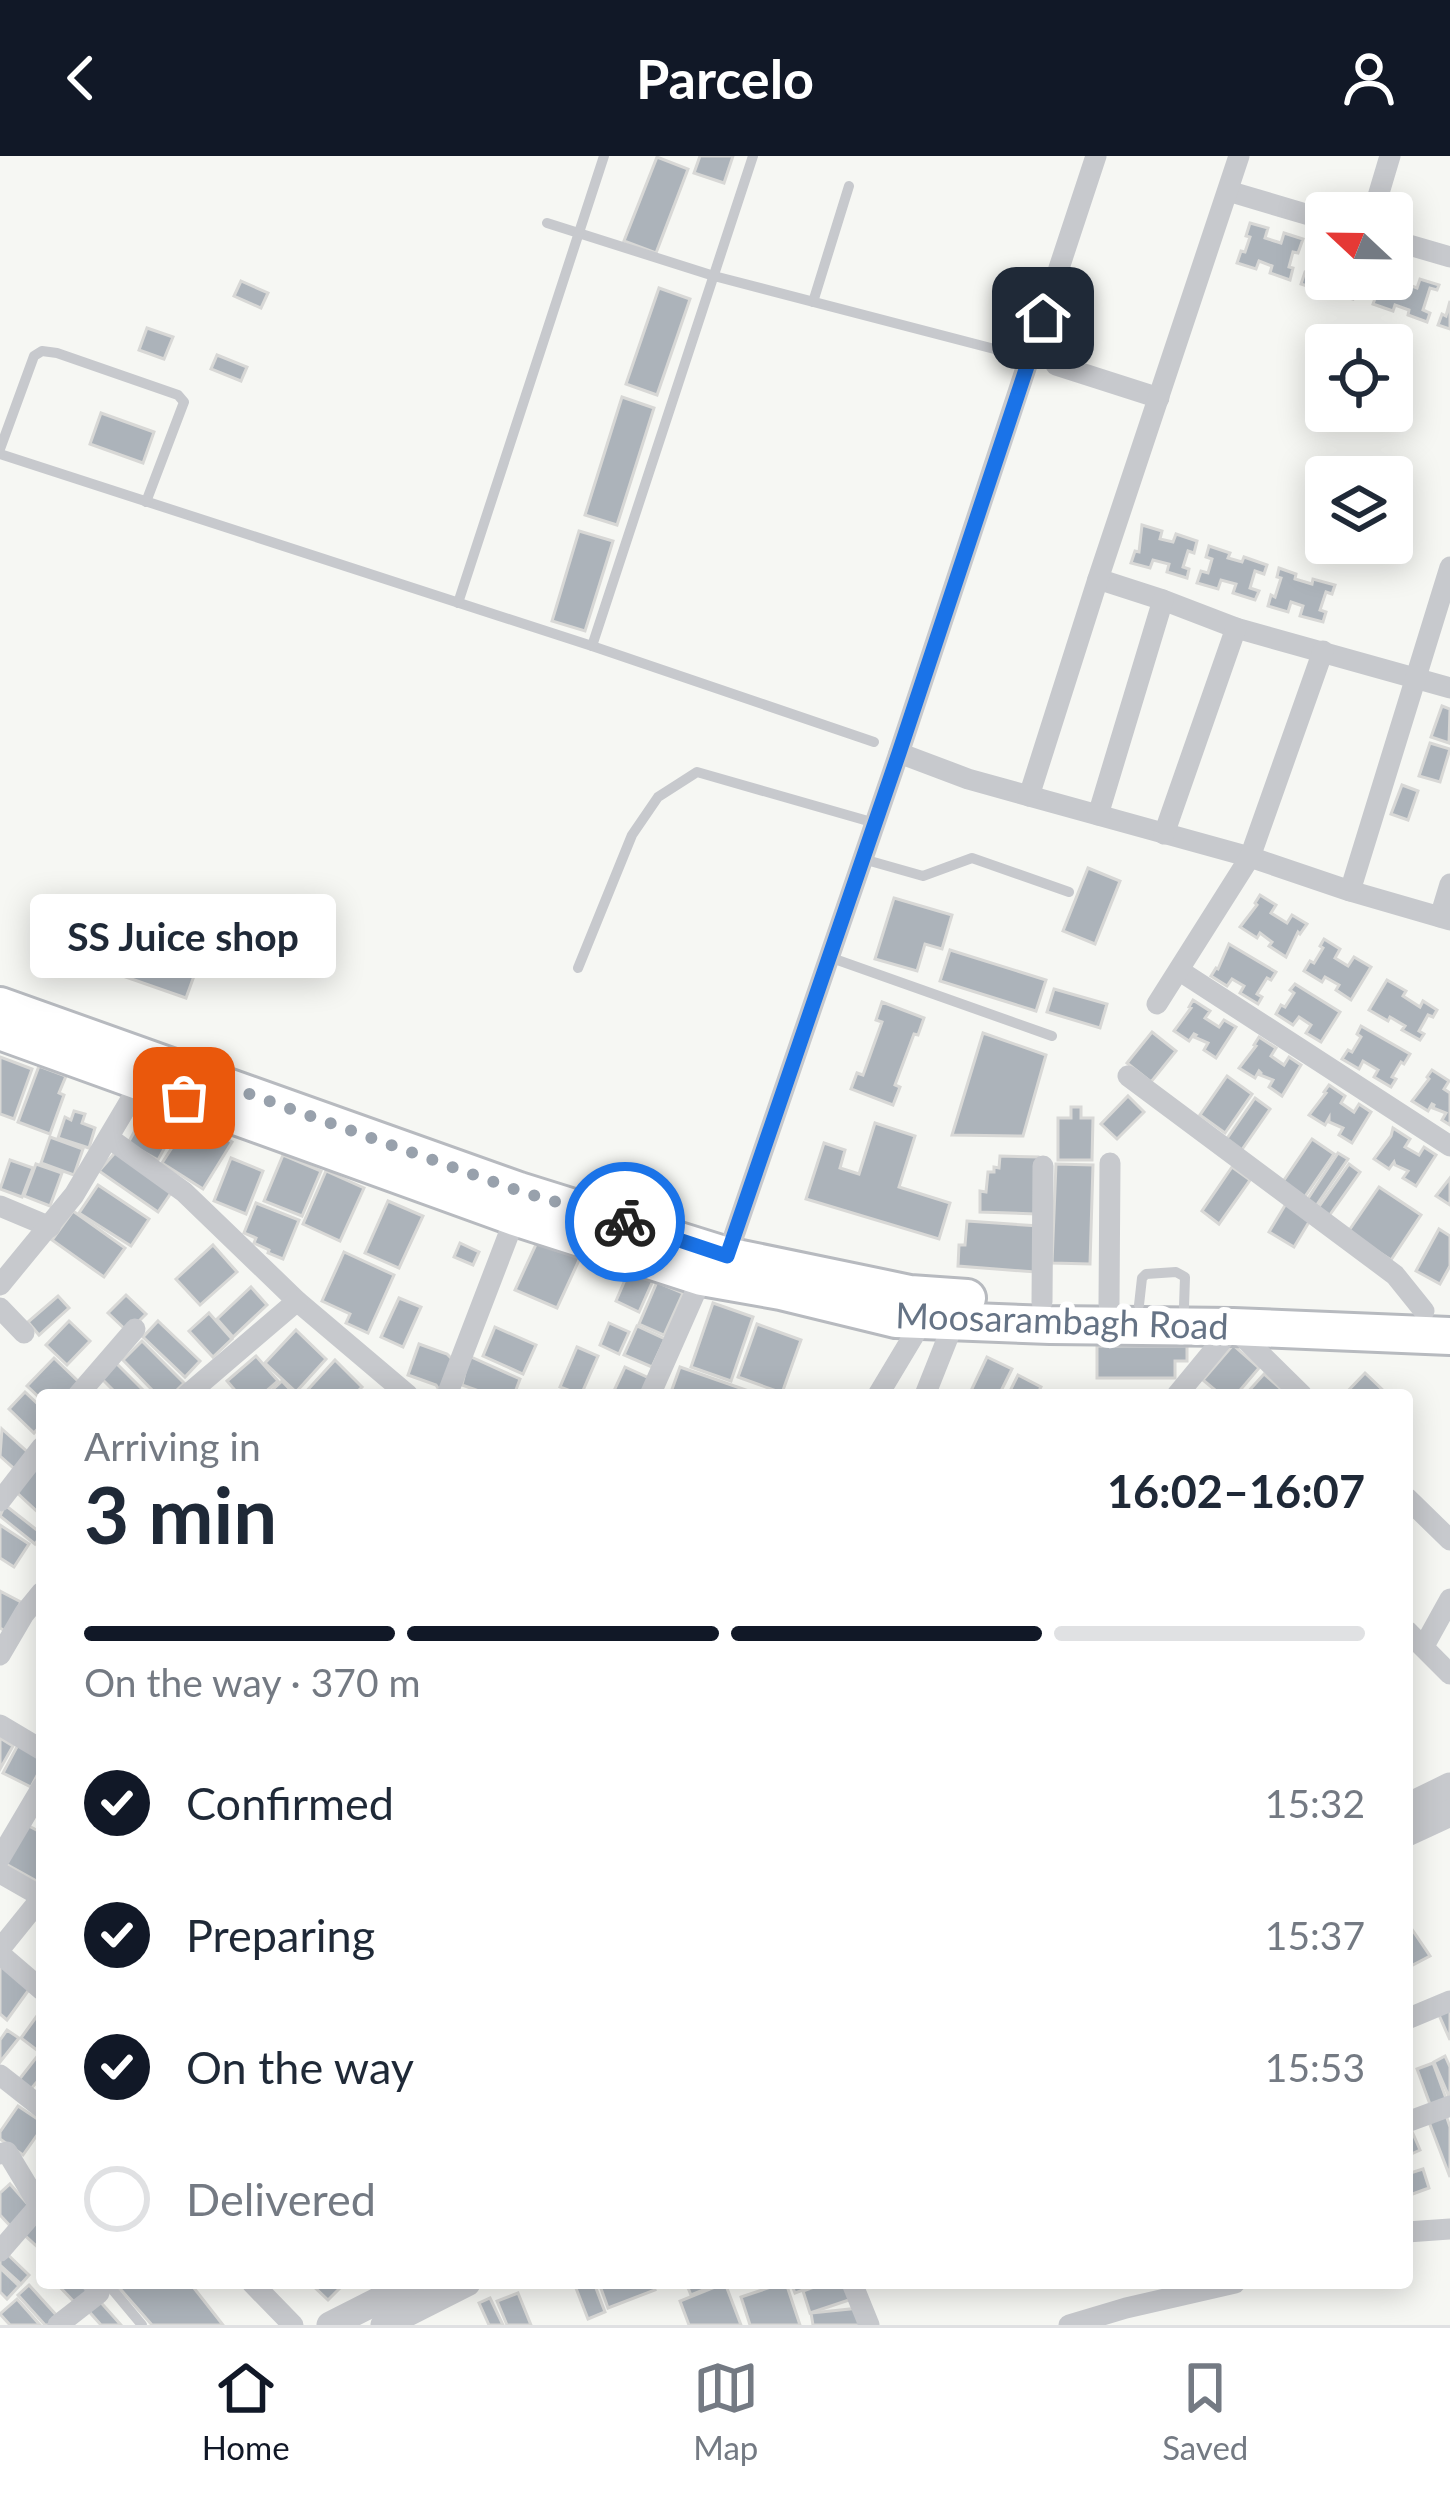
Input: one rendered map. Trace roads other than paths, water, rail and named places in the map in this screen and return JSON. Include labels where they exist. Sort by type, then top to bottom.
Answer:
[{"type":"main road","name":"Moosarambagh Road","points":[[0,1006],[147,1071],[520,1205],[781,1291],[896,1319],[1233,1327],[1441,1319]]},
{"type":"main road","name":"Moosarambagh Road","points":[[0,1031],[147,1071]]},
{"type":"main road","name":"Moosarambagh Road","points":[[716,1271],[910,1294],[1441,1319]]},
{"type":"street","points":[[653,1389],[716,1271],[830,957],[1096,156]]},
{"type":"street","points":[[1029,796],[1239,156]]},
{"type":"street","points":[[1379,192],[1390,156]]},
{"type":"street","points":[[1228,191],[1305,214]]},
{"type":"street","points":[[1413,246],[1450,256]]},
{"type":"street","points":[[1055,364],[1159,398]]},
{"type":"street","points":[[1350,891],[1450,567]]},
{"type":"street","points":[[1098,579],[1235,628],[1450,688]]},
{"type":"street","points":[[1098,815],[1163,600]]},
{"type":"street","points":[[1164,835],[1235,628]]},
{"type":"street","points":[[1157,1004],[1250,857],[1324,651]]},
{"type":"street","points":[[899,753],[968,779],[1250,857],[1445,918],[1450,884]]},
{"type":"street","points":[[1180,971],[1450,1146]]},
{"type":"street","points":[[0,1285],[74,1195],[147,1071]]},
{"type":"street","points":[[1128,1076],[1395,1275],[1441,1319]]},
{"type":"street","points":[[109,1138],[184,1192],[297,1301],[401,1389]]},
{"type":"street","points":[[1110,1162],[1124,1305]]},
{"type":"street","points":[[1042,1166],[1042,1301]]},
{"type":"street","points":[[449,1389],[520,1205]]},
{"type":"street","points":[[0,1206],[50,1227]]},
{"type":"street","points":[[195,1389],[297,1301]]},
{"type":"street","points":[[0,1309],[25,1333]]},
{"type":"street","points":[[883,1389],[939,1321]]},
{"type":"street","points":[[926,1389],[939,1321]]},
{"type":"street","points":[[1183,1389],[1233,1327],[1296,1389]]},
{"type":"street","points":[[83,1389],[135,1329]]},
{"type":"street","points":[[0,1501],[36,1455]]},
{"type":"street","points":[[1413,1504],[1450,1540]]},
{"type":"street","points":[[1450,1599],[1416,1638],[1450,1674]]},
{"type":"street","points":[[0,1655],[36,1600]]},
{"type":"street","points":[[0,1725],[36,1746]]},
{"type":"street","points":[[1413,1804],[1450,1786]]},
{"type":"street","points":[[0,1858],[36,1796]]},
{"type":"street","points":[[1413,1830],[1450,1813]]},
{"type":"street","points":[[0,1873],[36,1894]]},
{"type":"street","points":[[36,1905],[0,1951],[36,1984]]},
{"type":"street","points":[[1413,2016],[1450,2001]]},
{"type":"street","points":[[0,2075],[36,2103]]},
{"type":"street","points":[[1413,2120],[1450,2106]]},
{"type":"street","points":[[0,2155],[7,2152],[36,2201]]},
{"type":"street","points":[[0,2252],[36,2212]]},
{"type":"street","points":[[1413,2232],[1450,2229]]},
{"type":"street","points":[[58,2325],[96,2289]]},
{"type":"street","points":[[258,2289],[293,2325]]},
{"type":"street","points":[[330,2325],[401,2289]]},
{"type":"street","points":[[384,2325],[455,2289]]},
{"type":"street","points":[[854,2289],[869,2325]]},
{"type":"street","points":[[1069,2325],[1209,2289]]},
{"type":"lane","points":[[458,603],[604,156]]},
{"type":"lane","points":[[592,646],[753,156]]},
{"type":"lane","points":[[813,302],[849,186]]},
{"type":"lane","points":[[547,223],[714,276],[1030,358]]},
{"type":"lane","points":[[146,502],[184,402],[178,395],[57,353],[42,351],[34,356],[0,452],[146,502],[592,646],[874,742]]},
{"type":"lane","points":[[578,968],[632,835],[658,797],[698,772],[874,823]]},
{"type":"lane","points":[[863,859],[923,876],[972,858],[1069,892]]},
{"type":"lane","points":[[830,957],[1052,1036]]},
{"type":"lane","points":[[102,2289],[142,2325]]},
{"type":"place","name":"SS Juice shop","points":[[184,1098]]}]
